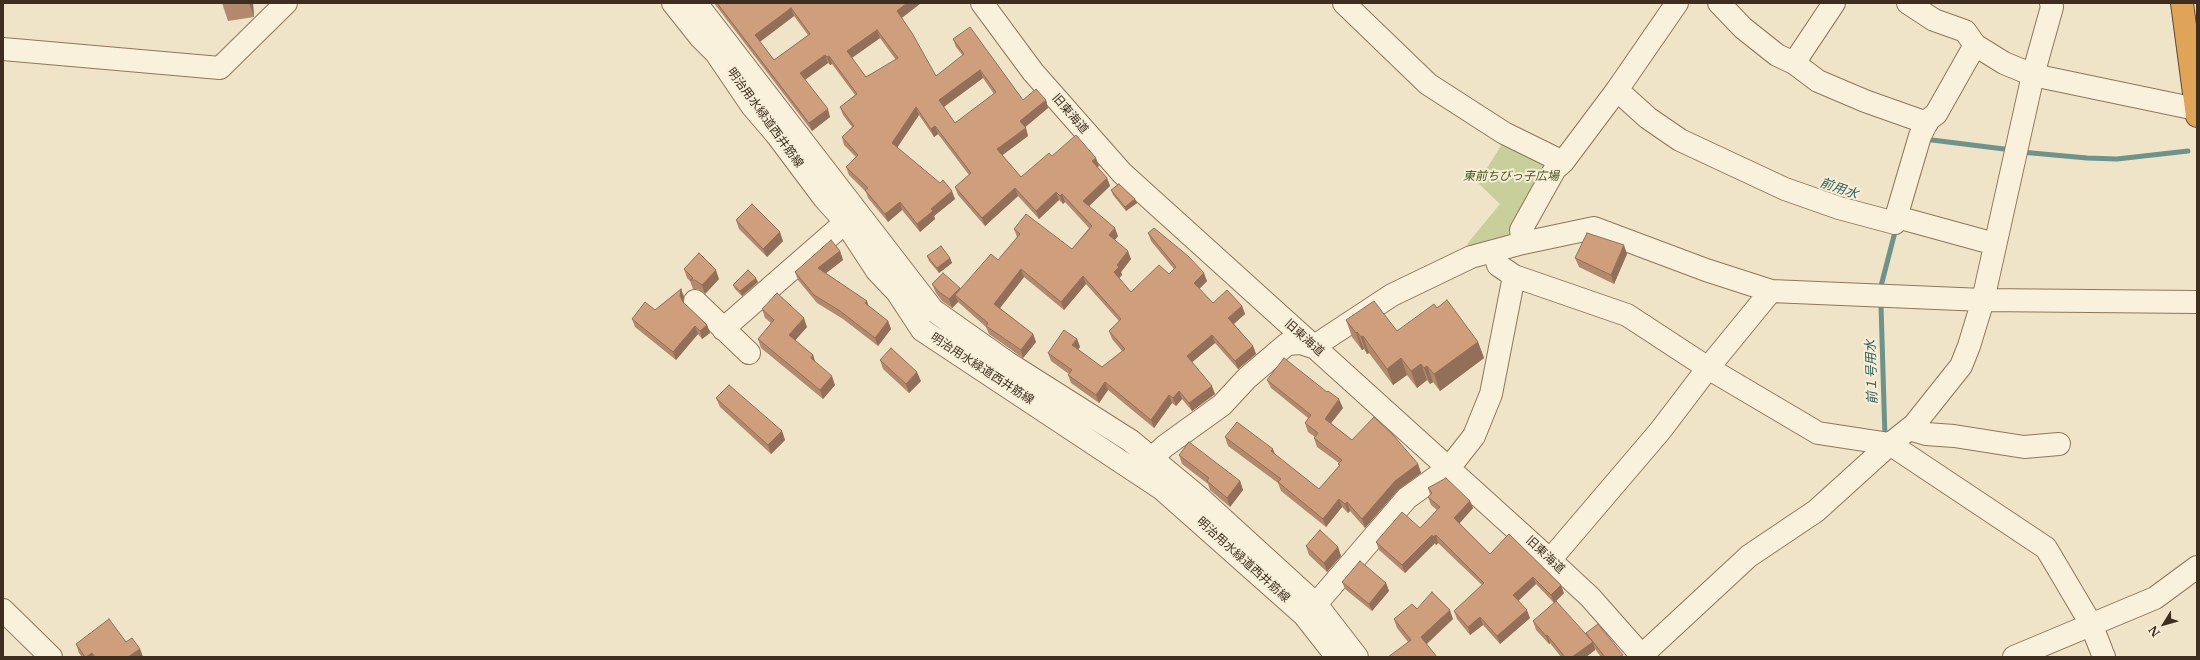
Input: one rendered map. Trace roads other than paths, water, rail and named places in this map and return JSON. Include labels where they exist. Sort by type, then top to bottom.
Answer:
[{"type":"highway","points":[[2182,3],[2196,113]]},
{"type":"street","points":[[3,49],[220,68],[286,3]]},
{"type":"street","name":"明治用水緑道西井筋線","points":[[673,3],[700,37],[716,53],[752,106],[784,144],[824,198],[851,217]]},
{"type":"street","points":[[696,3],[851,217],[919,322],[1008,363],[1131,442],[1201,499],[1316,604],[1357,657]]},
{"type":"street","name":"旧東海道","points":[[982,3],[1033,72],[1122,173],[1590,596],[1642,656]]},
{"type":"street","points":[[1344,3],[1428,84],[1504,133],[1563,162]]},
{"type":"street","points":[[1523,243],[1521,230],[1555,169],[1563,162],[1617,90],[1677,3]]},
{"type":"street","points":[[1719,3],[1743,28],[1777,55],[1794,63],[1818,80],[1865,101],[1927,123]]},
{"type":"street","points":[[1794,63],[1834,3]]},
{"type":"street","points":[[1908,3],[1934,20],[1965,31],[1975,45],[2004,63],[2033,76],[2196,113]]},
{"type":"street","points":[[1642,656],[1749,556],[1816,511],[1890,444],[1909,429],[1961,366],[1983,300],[2033,76],[2052,7],[2051,3]]},
{"type":"street","points":[[1899,219],[1920,136],[1927,123],[1936,114],[1975,45]]},
{"type":"street","points":[[1617,90],[1648,118],[1687,143],[1785,189],[1839,208],[1899,219],[1995,244]]},
{"type":"street","points":[[723,328],[851,217]]},
{"type":"street","points":[[1151,459],[1165,446],[1222,405],[1247,378],[1287,344],[1301,343],[1313,347],[1392,295],[1471,257],[1523,243],[1594,228],[1706,270],[1772,291],[1983,300],[2197,302]]},
{"type":"street","points":[[1494,252],[1498,265],[1514,276],[1627,315],[1708,368],[1818,434],[1890,444],[2046,548],[2091,624],[2104,657]]},
{"type":"street","points":[[1316,604],[1407,498],[1449,468],[1474,436],[1491,394],[1514,276]]},
{"type":"street","points":[[1550,560],[1660,431],[1708,368],[1772,291]]},
{"type":"street","points":[[695,301],[749,353]]},
{"type":"street","name":"明治用水緑道西井筋線","points":[[919,322],[922,330],[1162,489],[1304,615],[1336,657]]},
{"type":"street","points":[[1909,429],[1926,434],[1954,436],[2024,447],[2059,444]]},
{"type":"street","points":[[2014,657],[2155,598],[2197,568]]},
{"type":"street","points":[[3,610],[51,657]]},
{"type":"waterway","name":"前用水","points":[[1924,139],[2012,150]]},
{"type":"waterway","name":"前用水","points":[[2021,152],[2117,159],[2188,151]]},
{"type":"waterway","name":"前１号用水","points":[[1881,286],[1896,228]]},
{"type":"waterway","name":"前１号用水","points":[[1881,305],[1885,438]]},
{"type":"park label","name":"東前ちびっ子広場","points":[[1511,177]]}]
